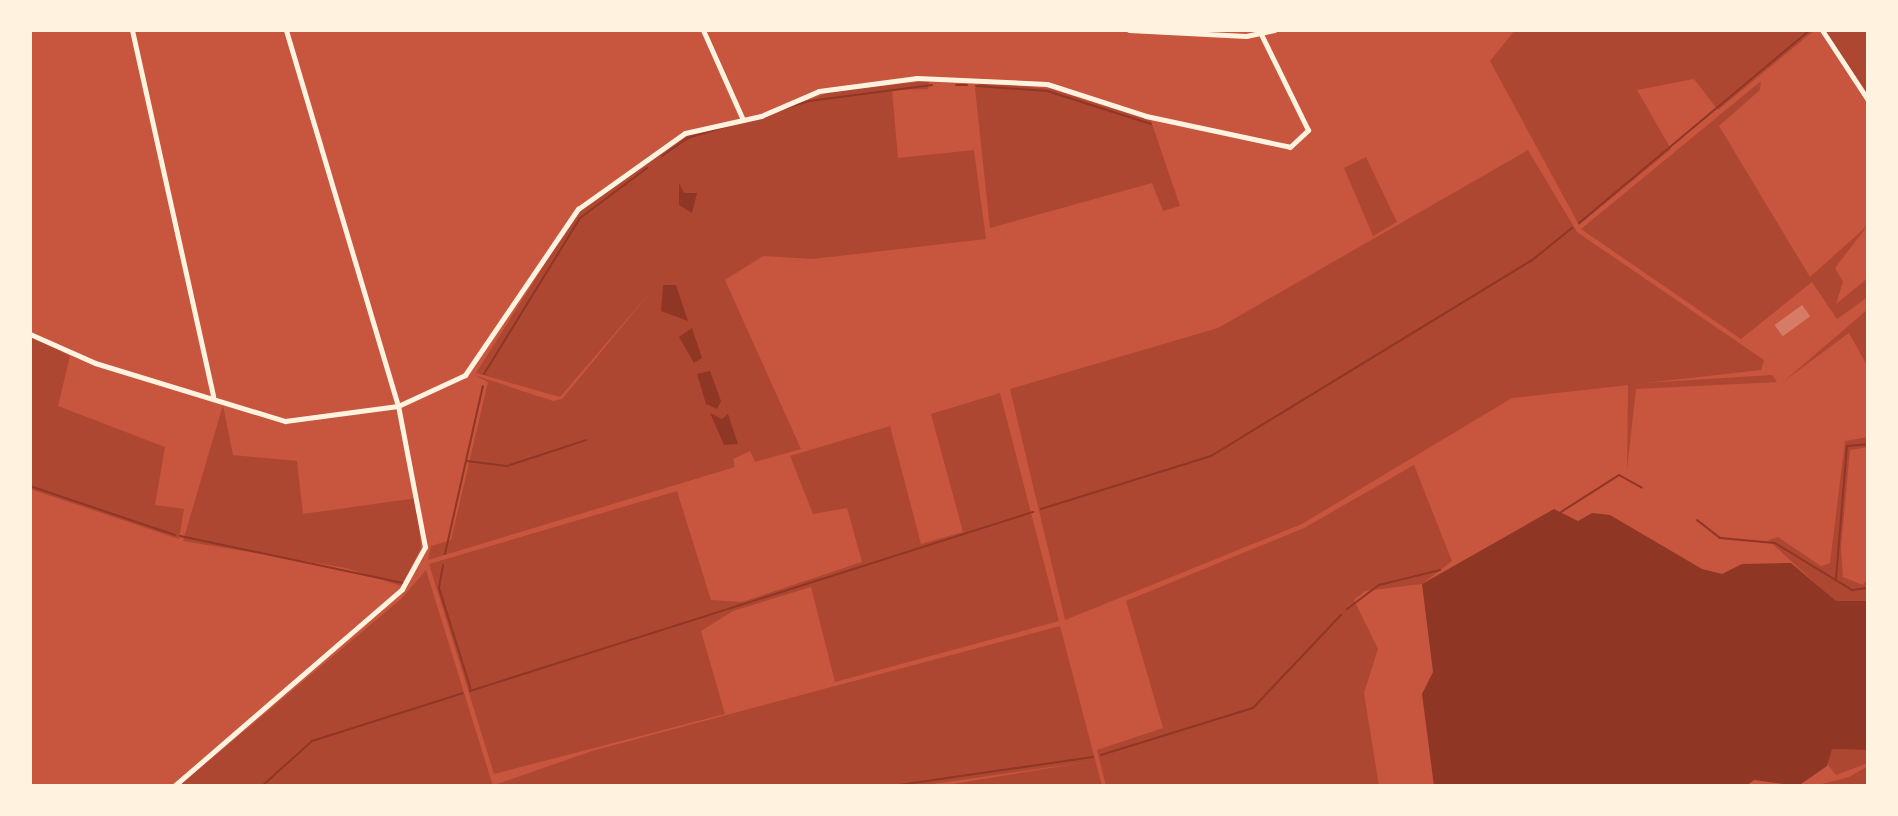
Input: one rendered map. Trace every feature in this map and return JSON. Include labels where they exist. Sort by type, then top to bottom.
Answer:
[{"type":"street","points":[[132,30],[213,396]]},
{"type":"street","points":[[174,786],[416,571],[425,525],[398,406],[286,30]]},
{"type":"street","points":[[703,30],[743,120]]},
{"type":"street","points":[[1129,30],[1261,34],[1274,30]]},
{"type":"street","points":[[1822,30],[1868,100]]},
{"type":"street","points":[[30,334],[95,363],[296,423],[398,406],[465,375],[585,202],[677,137],[743,120],[849,86],[992,80],[1047,84],[1146,116],[1290,147],[1308,130],[1261,34]]},
{"type":"shaded area","points":[[1515,30],[1815,30],[1718,110],[1694,79],[1637,90],[1671,149],[1579,225],[1490,61]]},
{"type":"shaded area","points":[[1868,30],[1868,104],[1821,31]]},
{"type":"shaded area","points":[[929,81],[928,89],[892,90],[898,158],[974,150],[986,239],[813,259],[763,256],[725,280],[801,449],[755,462],[750,451],[733,459],[735,467],[428,560],[431,546],[451,540],[488,382],[474,375],[553,401],[562,399],[653,289],[560,397],[476,373],[577,213],[686,136],[762,118],[833,91]]},
{"type":"shaded area","points":[[1761,81],[1760,90],[1719,126],[1810,277],[1868,225],[1835,268],[1843,282],[1836,304],[1868,278],[1868,297],[1837,319],[1812,282],[1741,339],[1581,229]]},
{"type":"shaded area","points":[[980,82],[1051,89],[1151,121],[1180,206],[1163,211],[1152,183],[990,228],[975,88]]},
{"type":"shaded area","points":[[1528,150],[1577,232],[1764,360],[1761,370],[1512,398],[1302,524],[1065,620],[1010,389],[1218,328]]},
{"type":"shaded area","points":[[1366,157],[1397,222],[1373,236],[1344,168]]},
{"type":"shaded area","points":[[679,183],[684,193],[697,193],[692,213],[679,205]]},
{"type":"shaded area","points":[[663,285],[676,285],[688,321],[661,311]]},
{"type":"shaded area","points":[[1868,309],[1868,367],[1849,333],[1783,382]]},
{"type":"shaded area","points":[[692,328],[702,358],[694,363],[679,337]]},
{"type":"shaded area","points":[[30,336],[70,356],[58,406],[165,447],[155,505],[184,509],[179,539],[30,489]]},
{"type":"shaded area","points":[[710,371],[721,401],[717,409],[706,404],[697,374]]},
{"type":"shaded area","points":[[1772,375],[1777,382],[1636,389],[1627,470],[1628,384]]},
{"type":"shaded area","points":[[1000,393],[1059,621],[835,682],[811,587],[733,611],[701,631],[725,714],[494,774],[429,564],[677,491],[711,600],[742,602],[862,562],[847,508],[813,514],[790,456],[890,426],[921,544],[963,532],[931,414]]},
{"type":"shaded area","points":[[223,405],[233,455],[297,461],[303,514],[417,498],[421,548],[401,586],[346,568],[183,541]]},
{"type":"shaded area","points":[[710,413],[722,419],[728,414],[738,444],[724,445]]},
{"type":"shaded area","points":[[1868,437],[1868,447],[1850,450],[1841,547],[1843,577],[1863,585],[1868,578],[1868,601],[1836,602],[1768,540],[1778,537],[1821,566],[1830,563],[1845,441]]},
{"type":"shaded area","points":[[1414,465],[1452,561],[1422,584],[1365,591],[1354,600],[1378,649],[1364,693],[1379,786],[1106,786],[1097,750],[1163,728],[1126,601],[1304,528]]},
{"type":"shaded area","points":[[1554,509],[1578,521],[1592,513],[1610,515],[1702,569],[1722,574],[1742,564],[1791,563],[1836,601],[1868,601],[1868,750],[1832,749],[1827,766],[1798,786],[1754,780],[1746,786],[1434,786],[1422,694],[1433,672],[1422,584]]},
{"type":"shaded area","points":[[426,570],[493,786],[179,786],[401,599]]},
{"type":"shaded area","points":[[1060,626],[1102,786],[940,786],[1093,761],[919,786],[497,784],[592,751]]},
{"type":"shaded area","points":[[1832,749],[1868,750],[1868,763],[1836,775],[1826,762]]},
{"type":"shaded area","points":[[1868,766],[1868,786],[1814,786],[1849,777]]},
{"type":"building","points":[[1802,305],[1810,316],[1783,336],[1774,325]]},
{"type":"waterway","points":[[1579,223],[1810,30]]},
{"type":"waterway","points":[[662,156],[688,138],[809,101],[932,85]]},
{"type":"waterway","points":[[956,85],[967,85]]},
{"type":"waterway","points":[[976,86],[1047,91],[1151,124]]},
{"type":"waterway","points":[[484,374],[580,218],[647,168]]},
{"type":"waterway","points":[[1041,509],[1211,456],[1531,261],[1572,228]]},
{"type":"waterway","points":[[445,554],[483,386]]},
{"type":"waterway","points":[[467,461],[507,466],[586,440]]},
{"type":"waterway","points":[[1836,579],[1847,446],[1868,444]]},
{"type":"waterway","points":[[1561,512],[1619,475],[1642,488]]},
{"type":"waterway","points":[[30,486],[175,535]]},
{"type":"waterway","points":[[470,691],[1033,512]]},
{"type":"waterway","points":[[1697,520],[1720,538],[1775,543],[1852,590],[1868,588]]},
{"type":"waterway","points":[[180,536],[403,583]]},
{"type":"waterway","points":[[443,565],[439,588],[471,690]]},
{"type":"waterway","points":[[1347,609],[1379,585],[1440,570]]},
{"type":"waterway","points":[[1101,755],[1253,708],[1341,615]]},
{"type":"waterway","points":[[262,786],[312,741],[463,693]]},
{"type":"waterway","points":[[892,786],[1093,757]]}]
